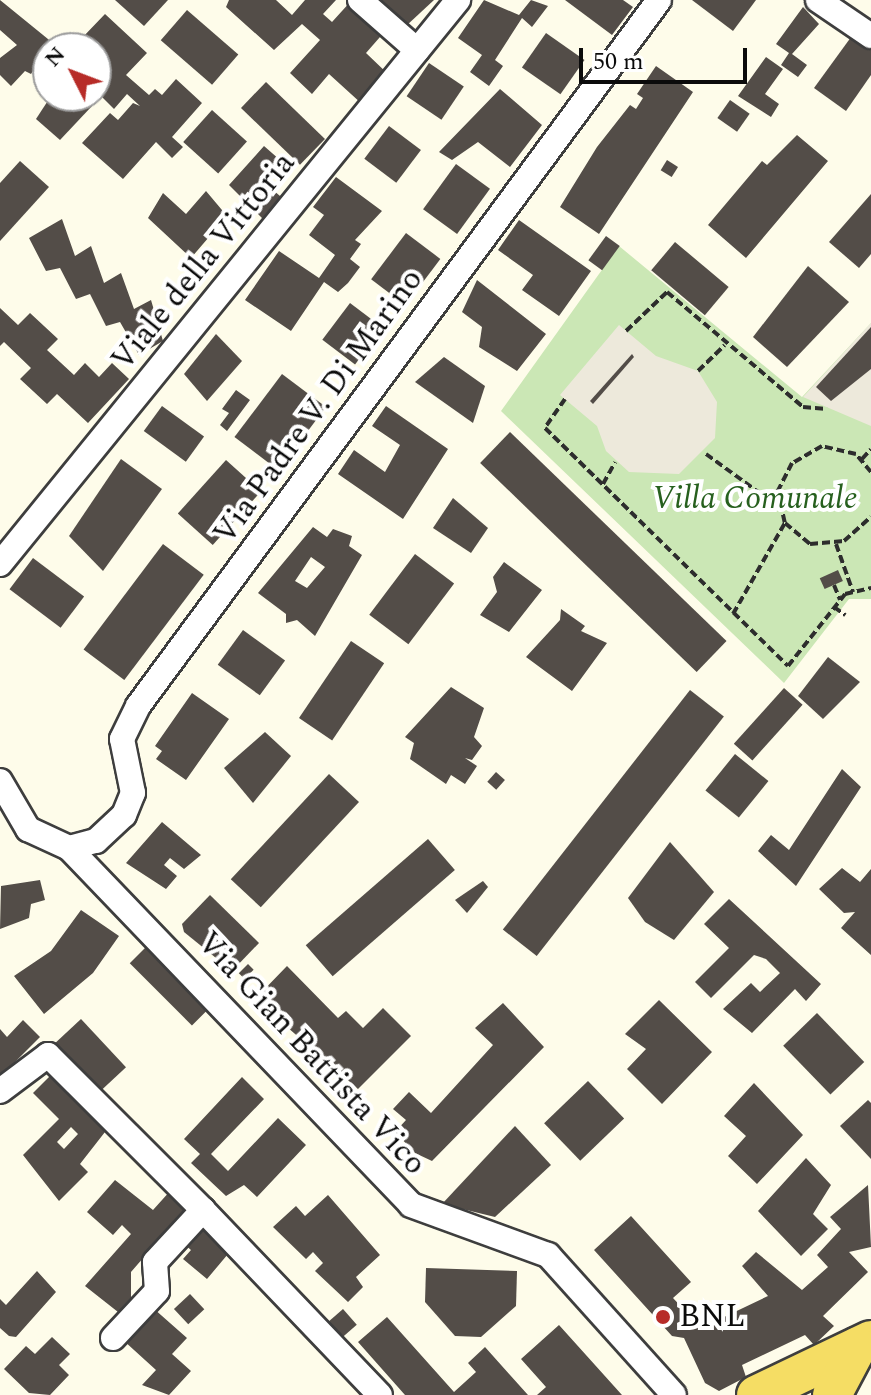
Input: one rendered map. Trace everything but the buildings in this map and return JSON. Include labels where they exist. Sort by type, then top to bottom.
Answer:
[{"type":"main road","points":[[756,1395],[816,1387],[868,1347]]},
{"type":"street","points":[[360,0],[417,50]]},
{"type":"street","name":"Viale della Vittoria","points":[[0,564],[203,318],[458,0]]},
{"type":"street","name":"Via Padre V. Di Marino","points":[[69,848],[96,841],[124,815],[133,793],[122,739],[138,706],[659,0]]},
{"type":"street","points":[[818,0],[871,36]]},
{"type":"street","name":"Via Gian Battista Vico","points":[[0,781],[28,829],[69,848],[411,1205],[548,1255],[674,1395]]},
{"type":"street","points":[[0,1091],[48,1055],[203,1210],[380,1395]]},
{"type":"street","points":[[113,1338],[157,1291],[155,1262],[203,1210]]},
{"type":"path","points":[[626,331],[667,292],[725,345],[803,407],[827,409]]},
{"type":"path","points":[[698,371],[725,345]]},
{"type":"path","points":[[565,399],[545,428],[788,666],[840,600],[853,592],[871,588]]},
{"type":"path","points":[[871,472],[862,459],[839,448],[804,453],[782,476],[779,507],[785,523],[810,544],[836,544],[871,517]]},
{"type":"path","points":[[862,459],[871,449]]},
{"type":"path","points":[[706,454],[779,507]]},
{"type":"path","points":[[602,485],[615,462]]},
{"type":"path","points":[[733,614],[785,523]]},
{"type":"path","points":[[836,544],[853,592]]},
{"type":"path","points":[[834,585],[840,600]]},
{"type":"path","points":[[834,607],[845,615]]},
{"type":"green space","name":"Villa Comunale","points":[[619,246],[802,397],[871,323],[871,599],[849,599],[784,683],[501,411]]},
{"type":"shaded area","points":[[871,323],[871,426],[803,397]]},
{"type":"shaded area","points":[[619,325],[656,356],[698,371],[717,402],[715,438],[679,474],[629,472],[606,451],[597,426],[560,395]]},
{"type":"place","name":"BNL","points":[[663,1317]]}]
